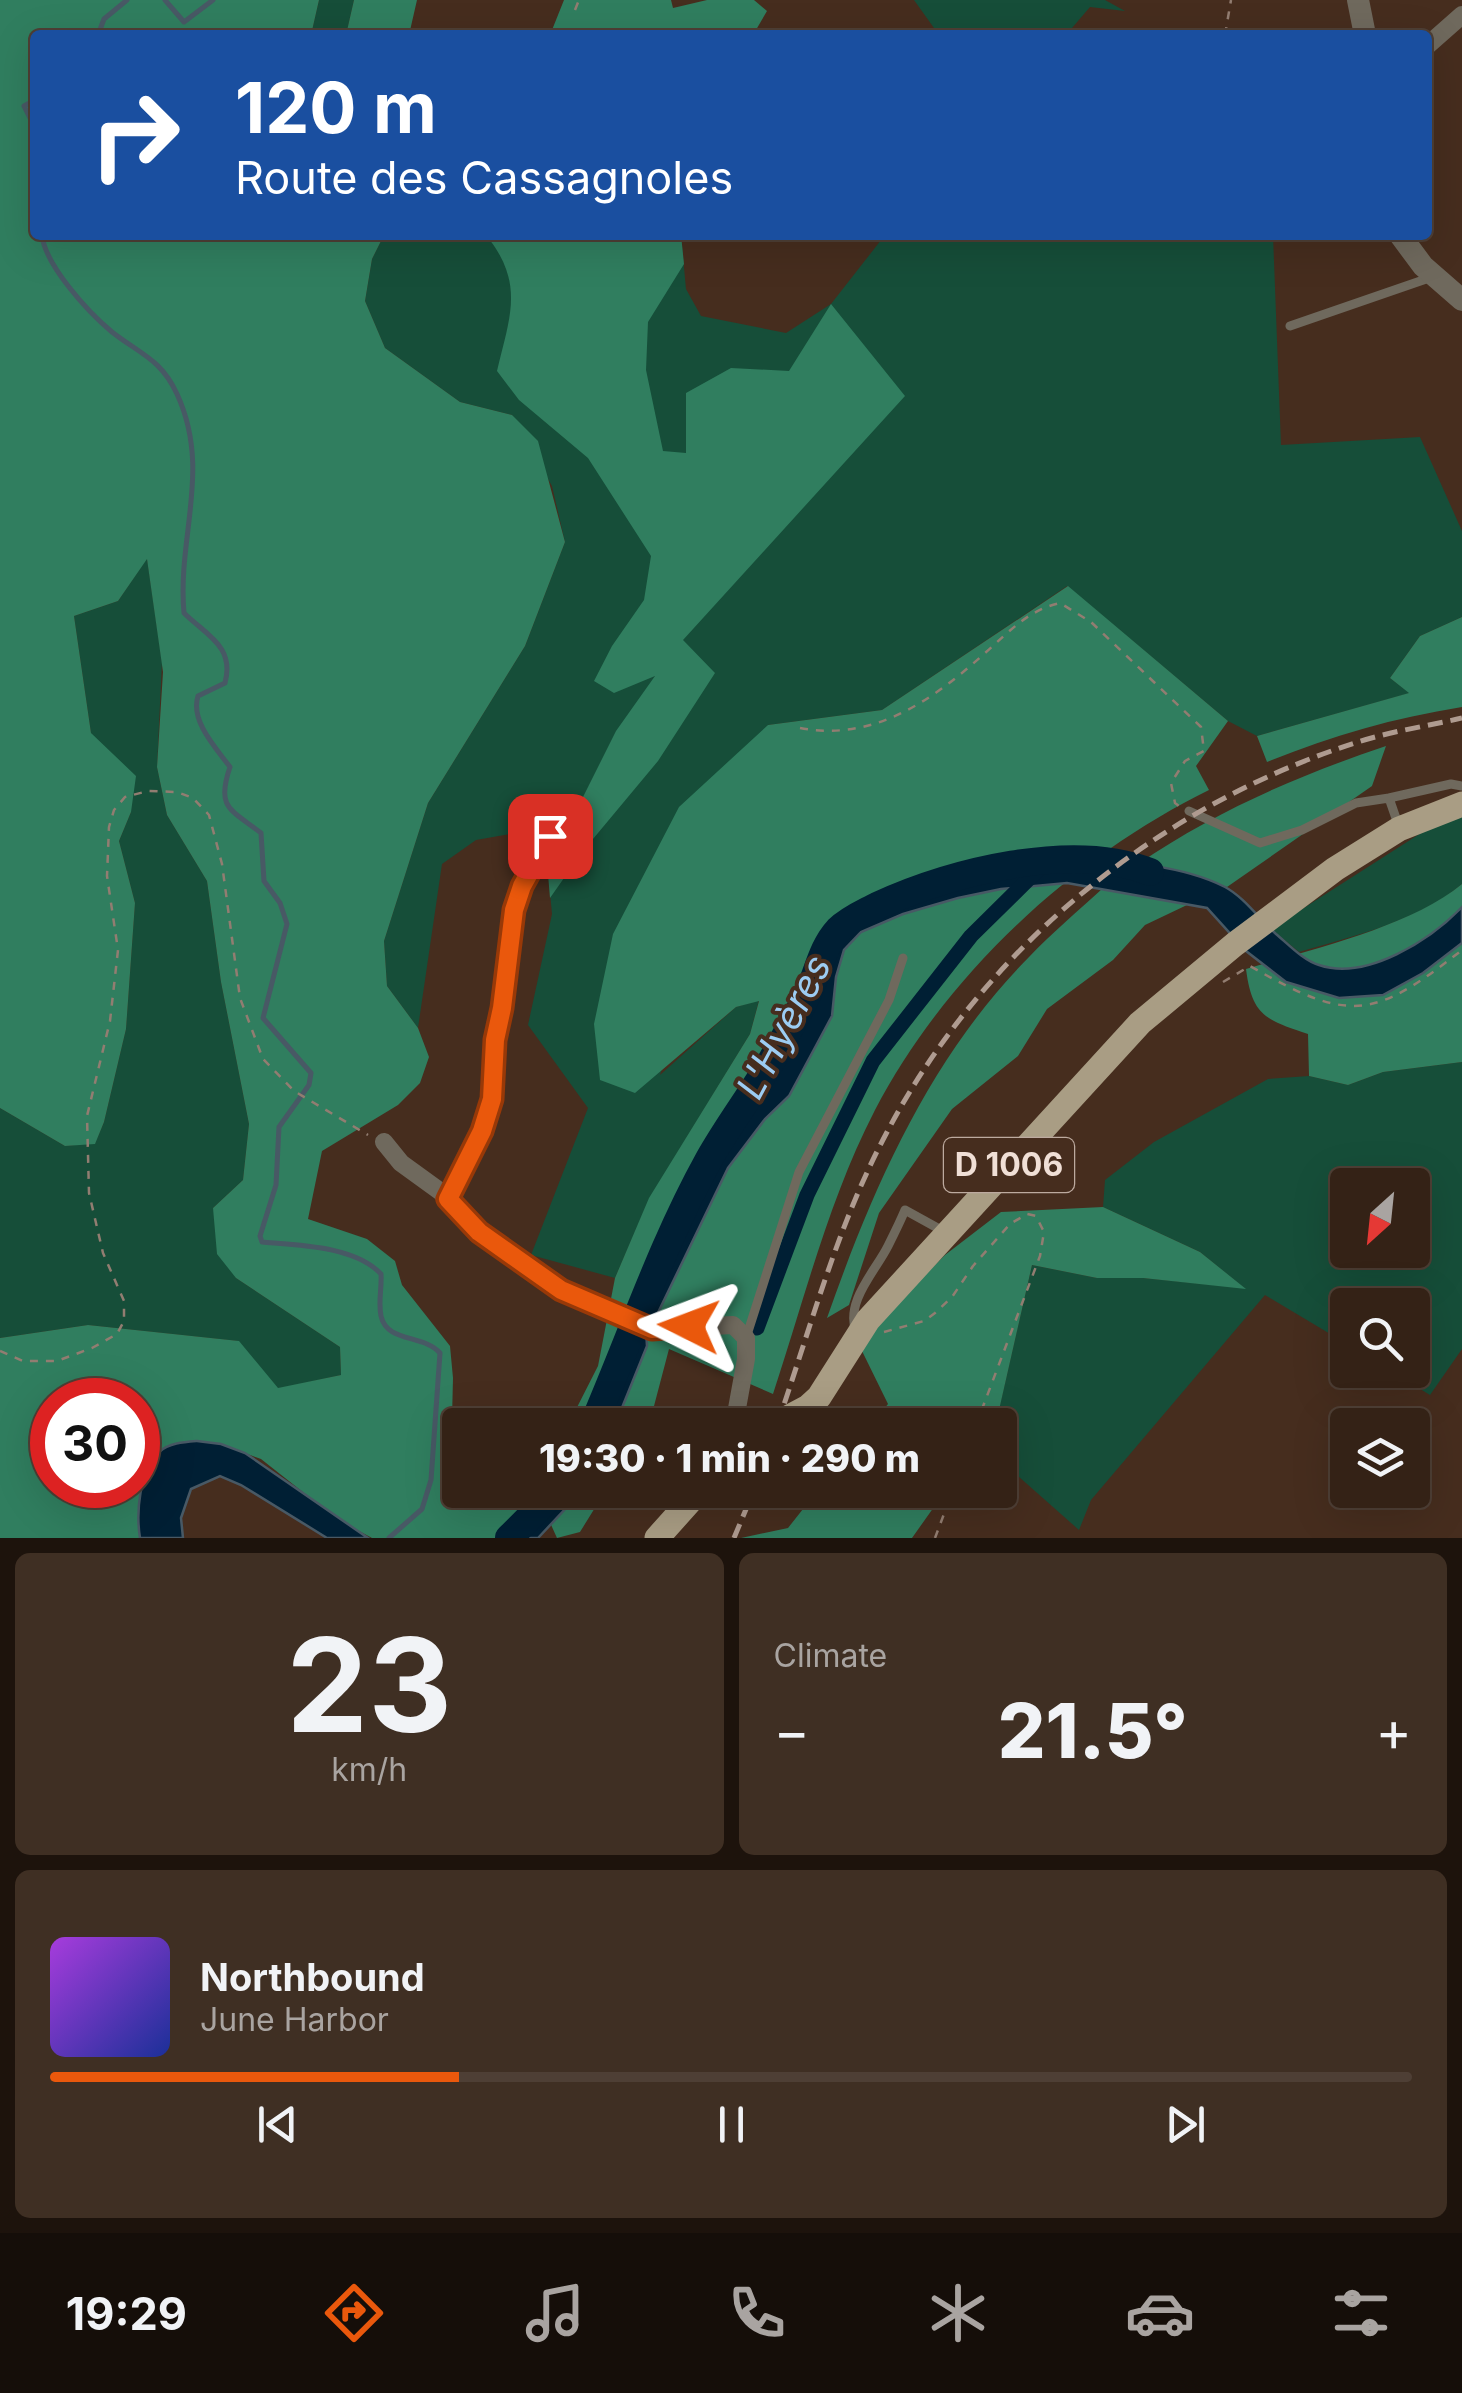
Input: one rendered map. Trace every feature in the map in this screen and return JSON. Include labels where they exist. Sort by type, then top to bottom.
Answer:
[{"type":"main road","name":"D 1006","points":[[806,1408],[819,1397],[863,1328],[946,1232],[1140,1023],[1334,869],[1400,830],[1462,804]]},
{"type":"main road","points":[[657,1538],[684,1508]]},
{"type":"street","points":[[1358,0],[1364,30]]},
{"type":"street","points":[[1432,41],[1462,15]]},
{"type":"street","points":[[1404,240],[1434,276],[1462,300]]},
{"type":"street","points":[[448,1199],[482,1131],[492,1099],[495,1040],[514,910],[522,886],[550,836]]},
{"type":"street","points":[[384,1142],[400,1163],[448,1199],[479,1232],[561,1290],[652,1329],[733,1325],[746,1338],[737,1408]]},
{"type":"lane","points":[[1290,326],[1434,276]]},
{"type":"lane","points":[[1189,812],[1260,843],[1302,830],[1356,803],[1451,784],[1462,786]]},
{"type":"lane","points":[[1388,798],[1400,830]]},
{"type":"lane","points":[[746,1338],[799,1172],[889,1000],[903,958]]},
{"type":"lane","points":[[863,1328],[852,1320],[861,1291],[905,1210],[946,1232]]},
{"type":"path","points":[[575,10],[579,0]]},
{"type":"path","points":[[1225,30],[1232,0]]},
{"type":"path","points":[[800,728],[825,733],[886,722],[942,688],[1017,623],[1042,607],[1060,603],[1091,622],[1201,727],[1204,750],[1185,761],[1171,783],[1176,804],[1189,812]]},
{"type":"path","points":[[0,1352],[23,1362],[57,1360],[117,1334],[124,1321],[124,1302],[103,1253],[89,1193],[87,1116],[110,1022],[118,950],[107,876],[109,827],[114,810],[125,796],[148,791],[177,792],[192,798],[210,814],[222,864],[240,998],[262,1059],[294,1091],[384,1142]]},
{"type":"path","points":[[1223,982],[1250,966],[1278,984],[1320,1000],[1370,1006],[1404,994],[1462,950]]},
{"type":"path","points":[[863,1328],[924,1322],[952,1298],[972,1266],[1010,1224],[1027,1214],[1036,1216],[1044,1232],[1040,1256],[982,1408]]},
{"type":"path","points":[[936,1538],[947,1508]]},
{"type":"green space","points":[[0,0],[319,0],[312,30],[30,30],[30,240],[382,240],[372,259],[365,301],[385,348],[460,402],[512,415],[538,441],[565,542],[525,646],[428,803],[384,941],[387,986],[418,1028],[429,1057],[420,1083],[398,1105],[322,1151],[308,1219],[367,1239],[395,1261],[402,1285],[450,1346],[452,1408],[442,1408],[442,1508],[542,1508],[506,1538],[372,1538],[337,1519],[261,1459],[221,1444],[141,1538],[0,1538],[0,1338],[88,1325],[239,1341],[278,1388],[341,1375],[340,1347],[236,1278],[217,1254],[213,1208],[243,1180],[249,1124],[221,982],[207,881],[167,815],[157,767],[163,672],[147,559],[118,601],[74,616],[91,733],[136,776],[131,812],[119,841],[135,903],[126,1029],[95,1144],[65,1146],[0,1108]]},
{"type":"green space","points":[[319,0],[354,0],[347,30],[312,30]]},
{"type":"green space","points":[[354,0],[417,0],[410,30],[347,30]]},
{"type":"green space","points":[[564,0],[671,0],[673,8],[707,0],[754,0],[767,11],[756,30],[552,30]]},
{"type":"green space","points":[[914,0],[1105,0],[1125,11],[1090,7],[1070,30],[935,30]]},
{"type":"green space","points":[[382,240],[681,240],[686,289],[701,316],[786,333],[831,304],[881,240],[1273,240],[1281,445],[1420,437],[1462,531],[1462,617],[1420,636],[1390,678],[1410,693],[1257,736],[1228,721],[1067,586],[882,710],[768,725],[660,1075],[736,1007],[759,1000],[750,1034],[650,1198],[615,1278],[531,1255],[588,1108],[528,1025],[552,914],[544,828],[476,840],[442,864],[418,1028],[387,986],[384,941],[428,803],[525,646],[565,542],[552,486],[512,415],[460,402],[385,348],[365,301],[372,259]]},
{"type":"green space","points":[[490,240],[682,240],[684,264],[648,322],[646,370],[663,451],[686,453],[686,393],[731,368],[789,371],[831,304],[905,396],[683,640],[715,673],[658,761],[583,851],[550,898],[544,827],[576,811],[616,731],[655,676],[614,693],[594,681],[612,646],[644,600],[651,556],[588,458],[519,400],[497,371],[511,300],[506,269]]},
{"type":"green space","points":[[147,558],[162,662],[157,767],[167,815],[207,881],[221,982],[249,1124],[243,1180],[213,1208],[236,1278],[340,1347],[341,1375],[277,1389],[238,1341],[88,1325],[0,1338],[0,1108],[65,1146],[95,1143],[104,1122],[126,1029],[135,903],[119,841],[131,812],[91,733],[74,616],[118,601]]},
{"type":"green space","points":[[1068,586],[1228,721],[1196,766],[1209,790],[1109,849],[1062,885],[976,967],[904,1060],[875,1110],[831,1214],[773,1394],[669,1349],[653,1408],[577,1408],[598,1366],[615,1278],[649,1198],[750,1034],[759,1001],[736,1007],[635,1093],[600,1080],[594,1024],[613,934],[679,807],[768,725],[882,710]]},
{"type":"green space","points":[[1462,617],[1462,707],[1363,729],[1267,762],[1257,736],[1409,693],[1390,678],[1420,636]]},
{"type":"green space","points":[[1386,746],[1372,786],[1227,887],[1138,864],[1197,827],[1258,796]]},
{"type":"green space","points":[[1462,815],[1462,884],[1445,897],[1385,926],[1299,952],[1271,929],[1432,826]]},
{"type":"green space","points":[[1462,884],[1462,1062],[1383,1072],[1348,1085],[1309,1076],[1308,1034],[1281,1025],[1257,1007],[1246,969],[1388,925],[1416,913]]},
{"type":"green space","points":[[1102,889],[1187,905],[1145,925],[1113,960],[1047,1009],[1018,1056],[952,1109],[879,1213],[849,1305],[827,1318],[885,1173],[908,1126],[962,1037],[1038,948]]},
{"type":"green space","points":[[1462,1062],[1462,1349],[1430,1395],[1419,1388],[1430,1388],[1430,1288],[1330,1288],[1330,1334],[1265,1295],[1091,1500],[1079,1530],[1017,1475],[1017,1408],[999,1408],[1032,1265],[1097,1278],[1143,1278],[1244,1288],[1200,1252],[1103,1207],[1105,1180],[1154,1142],[1268,1079],[1309,1076],[1348,1085],[1383,1072]]},
{"type":"green space","points":[[1103,1207],[1200,1252],[1246,1289],[1143,1278],[1097,1278],[1032,1265],[1000,1408],[885,1408],[888,1404],[862,1351],[885,1314],[945,1255],[1001,1212]]},
{"type":"green space","points":[[543,1508],[595,1508],[580,1532],[557,1538]]},
{"type":"green space","points":[[804,1508],[933,1508],[912,1538],[741,1538],[788,1528]]},
{"type":"water","points":[[1075,860],[1152,866],[1208,880],[1232,891],[1291,947],[1319,965],[1338,968],[1377,962],[1415,944],[1462,907],[1462,943],[1423,973],[1383,995],[1339,998],[1286,982],[1246,951],[1207,908],[1067,883],[1001,889],[958,898],[903,914],[861,932],[844,950],[836,977],[832,1016],[789,1096],[765,1119],[728,1168],[653,1323],[646,1330],[647,1346],[622,1408],[600,1408],[707,1162],[772,1059],[828,944],[847,924],[906,893],[978,872]]},
{"type":"water","points":[[182,1443],[221,1444],[245,1453],[368,1538],[327,1538],[220,1476],[191,1489],[181,1518],[183,1538],[140,1538],[139,1508],[160,1508],[160,1451]]},
{"type":"water","points":[[539,1508],[566,1508],[538,1538],[509,1538]]},
{"type":"waterway","points":[[100,30],[104,19],[127,0]]},
{"type":"waterway","points":[[165,0],[184,22],[213,0]]},
{"type":"waterway","points":[[30,103],[24,106],[30,118]]},
{"type":"waterway","points":[[43,240],[59,274],[80,300],[112,332],[164,373],[187,422],[193,476],[184,613],[216,642],[227,670],[225,683],[198,696],[198,715],[206,734],[230,767],[225,800],[261,833],[264,881],[280,903],[287,924],[263,1018],[311,1073],[309,1085],[279,1127],[276,1185],[260,1236],[262,1242],[341,1252],[370,1265],[381,1274],[380,1311],[385,1325],[398,1335],[440,1353],[431,1480],[422,1509],[389,1538]]},
{"type":"waterway","name":"L'Hyères","points":[[600,1408],[691,1193],[792,1024],[838,930],[877,906],[907,894],[975,872],[1012,865],[1085,859],[1150,872]]},
{"type":"waterway","points":[[757,1328],[807,1195],[873,1061],[971,936],[1047,861]]},
{"type":"waterway","name":"L'Hyères","points":[[509,1538],[539,1508]]},
{"type":"railway","points":[[783,1408],[839,1241],[886,1134],[926,1066],[973,1003],[1026,945],[1084,892],[1147,845],[1214,804],[1285,769],[1358,742],[1462,718]]},
{"type":"railway","points":[[734,1538],[746,1508]]},
{"type":"route","points":[[550,836],[538,852],[514,910],[495,1040],[492,1099],[482,1131],[448,1199],[479,1232],[561,1290],[652,1329],[689,1326]]}]
